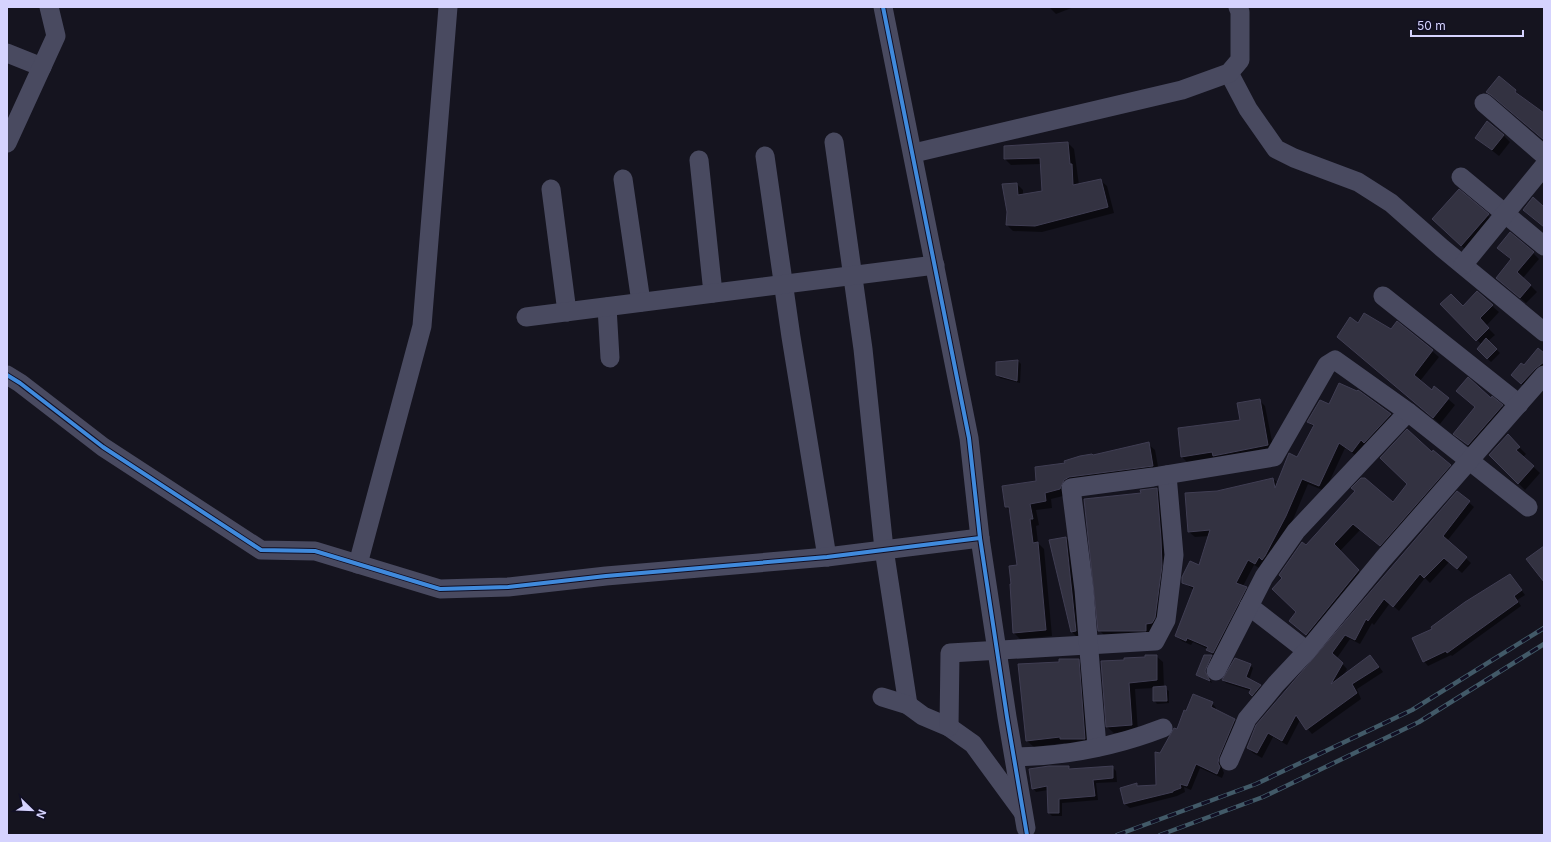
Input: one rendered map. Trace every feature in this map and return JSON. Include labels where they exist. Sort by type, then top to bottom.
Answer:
[{"type":"street","points":[[7,142],[56,36],[49,7]]},
{"type":"street","points":[[358,564],[422,326],[448,7]]},
{"type":"street","points":[[882,697],[908,705],[923,716],[949,727],[973,744],[1025,821],[980,538],[969,438],[884,7]]},
{"type":"street","points":[[914,153],[1182,90],[1229,73],[1240,60],[1240,12],[1238,7]]},
{"type":"street","points":[[7,53],[42,67]]},
{"type":"street","points":[[1229,73],[1248,109],[1276,149],[1294,158],[1358,182],[1391,202],[1463,265],[1544,332]]},
{"type":"street","points":[[1484,103],[1544,155]]},
{"type":"street","points":[[834,142],[863,349],[884,549],[908,705]]},
{"type":"street","points":[[765,156],[783,284],[827,557]]},
{"type":"street","points":[[699,160],[713,293]]},
{"type":"street","points":[[1463,265],[1544,166]]},
{"type":"street","points":[[1460,177],[1544,246]]},
{"type":"street","points":[[623,179],[641,302]]},
{"type":"street","points":[[551,190],[567,312]]},
{"type":"street","points":[[526,317],[935,265]]},
{"type":"street","points":[[1383,296],[1519,404]]},
{"type":"street","points":[[607,307],[610,358]]},
{"type":"street","points":[[1097,747],[1088,645],[1071,488],[1167,475],[1274,456],[1327,365],[1335,360],[1408,412],[1528,507]]},
{"type":"street","points":[[7,375],[20,383],[103,448],[261,550],[315,551],[440,589],[508,587],[606,576],[827,557],[980,538]]},
{"type":"street","points":[[1229,761],[1247,719],[1276,684],[1307,651],[1383,559],[1544,375]]},
{"type":"street","points":[[1216,671],[1264,578],[1296,531],[1408,412]]},
{"type":"street","points":[[949,727],[950,653],[997,649],[1155,641],[1166,620],[1174,555],[1167,475]]},
{"type":"street","points":[[1249,606],[1307,651]]},
{"type":"street","points":[[1015,757],[1048,756],[1127,742],[1163,728]]},
{"type":"building","points":[[1499,76],[1516,90],[1515,92],[1544,113],[1544,140],[1486,92]]},
{"type":"building","points":[[1487,121],[1504,135],[1492,150],[1475,138]]},
{"type":"building","points":[[1068,142],[1070,164],[1072,164],[1073,185],[1101,179],[1108,207],[1035,226],[1006,225],[1007,212],[1002,184],[1017,183],[1018,195],[1042,191],[1040,158],[1004,159],[1004,146]]},
{"type":"building","points":[[1459,189],[1489,214],[1461,246],[1432,219]]},
{"type":"building","points":[[1533,197],[1544,207],[1544,227],[1523,210]]},
{"type":"building","points":[[1510,232],[1534,252],[1517,272],[1531,285],[1520,298],[1496,278],[1511,259],[1497,248]]},
{"type":"building","points":[[1477,291],[1493,305],[1480,318],[1489,328],[1476,341],[1440,304],[1451,294],[1463,306]]},
{"type":"building","points":[[1364,313],[1391,329],[1397,321],[1433,350],[1414,375],[1432,390],[1434,386],[1449,398],[1433,418],[1337,337],[1350,317],[1358,323]]},
{"type":"building","points":[[1486,338],[1497,349],[1487,359],[1477,349]]},
{"type":"building","points":[[1538,348],[1544,353],[1544,362],[1521,384],[1511,375],[1521,363],[1524,365]]},
{"type":"building","points":[[1018,360],[1017,381],[996,375],[996,362]]},
{"type":"building","points":[[1468,377],[1491,398],[1492,396],[1503,405],[1468,445],[1453,434],[1475,407],[1456,391]]},
{"type":"building","points":[[1339,383],[1357,391],[1358,390],[1391,414],[1364,443],[1361,440],[1352,452],[1339,443],[1319,486],[1302,479],[1286,516],[1265,556],[1262,560],[1259,557],[1255,564],[1248,560],[1236,583],[1247,587],[1213,653],[1206,650],[1208,647],[1187,638],[1186,641],[1175,636],[1194,587],[1182,583],[1182,577],[1190,561],[1199,565],[1210,530],[1188,532],[1185,493],[1217,491],[1273,478],[1275,488],[1289,453],[1297,457],[1314,425],[1307,422],[1320,400],[1329,404]]},
{"type":"building","points":[[1260,399],[1268,445],[1213,456],[1212,452],[1181,457],[1178,428],[1240,420],[1237,403]]},
{"type":"building","points":[[1407,429],[1432,452],[1433,450],[1451,465],[1380,546],[1353,524],[1334,544],[1359,570],[1306,635],[1289,621],[1296,612],[1272,589],[1282,578],[1279,575],[1302,542],[1306,545],[1355,491],[1351,488],[1361,478],[1365,478],[1393,502],[1407,484],[1380,458]]},
{"type":"building","points":[[1508,434],[1520,447],[1516,450],[1534,466],[1518,484],[1489,455]]},
{"type":"building","points":[[1149,442],[1153,466],[1069,477],[1064,480],[1060,489],[1045,493],[1046,501],[1030,504],[1033,519],[1030,519],[1033,543],[1038,542],[1046,630],[1013,633],[1009,566],[1017,565],[1009,507],[1005,507],[1002,486],[1036,481],[1035,467],[1065,463],[1064,461],[1080,456],[1093,455]]},
{"type":"building","points":[[1157,488],[1162,566],[1155,618],[1152,623],[1146,624],[1146,631],[1098,631],[1084,499],[1141,493],[1140,490]]},
{"type":"building","points":[[1457,491],[1470,501],[1443,536],[1467,557],[1457,569],[1444,558],[1424,578],[1420,574],[1393,607],[1384,599],[1368,621],[1366,619],[1355,640],[1345,635],[1332,653],[1343,663],[1331,684],[1370,655],[1379,667],[1352,684],[1357,693],[1306,730],[1296,715],[1282,741],[1268,733],[1257,753],[1247,748],[1256,725]]},
{"type":"building","points":[[1066,537],[1076,631],[1071,632],[1049,540]]},
{"type":"building","points":[[1544,546],[1544,582],[1526,559]]},
{"type":"building","points":[[1510,574],[1522,590],[1514,596],[1518,602],[1447,653],[1446,651],[1423,662],[1412,638],[1432,629],[1431,627],[1465,602]]},
{"type":"building","points":[[1145,655],[1157,655],[1157,680],[1129,683],[1132,725],[1106,727],[1101,661],[1124,660],[1124,658],[1145,657]]},
{"type":"building","points":[[1204,655],[1212,655],[1205,671],[1210,681],[1196,675]]},
{"type":"building","points":[[1235,658],[1251,664],[1246,677],[1261,685],[1252,696],[1249,693],[1251,689],[1222,680]]},
{"type":"building","points":[[1059,659],[1079,659],[1085,739],[1060,739],[1060,737],[1026,741],[1018,664],[1059,662]]},
{"type":"building","points":[[1166,686],[1167,701],[1153,701],[1153,687]]},
{"type":"building","points":[[1193,694],[1213,702],[1211,707],[1235,719],[1219,757],[1218,763],[1220,767],[1217,774],[1196,764],[1187,786],[1180,784],[1181,788],[1173,792],[1124,804],[1120,788],[1137,783],[1137,786],[1156,785],[1155,752],[1160,753],[1174,728],[1177,729],[1184,710],[1186,711]]},
{"type":"building","points":[[1049,766],[1069,766],[1069,769],[1113,766],[1113,778],[1093,780],[1095,796],[1059,799],[1059,813],[1048,813],[1047,786],[1032,789],[1029,769]]},
{"type":"railway","points":[[1117,835],[1256,784],[1412,710],[1544,628]]},
{"type":"railway","points":[[1160,835],[1263,797],[1419,722],[1544,644]]},
{"type":"cycle path","points":[[883,7],[969,438],[980,538],[1007,717],[1027,835]]},
{"type":"cycle path","points":[[7,375],[20,383],[103,447],[261,550],[315,551],[440,589],[508,587],[606,576],[827,557],[980,538]]}]
